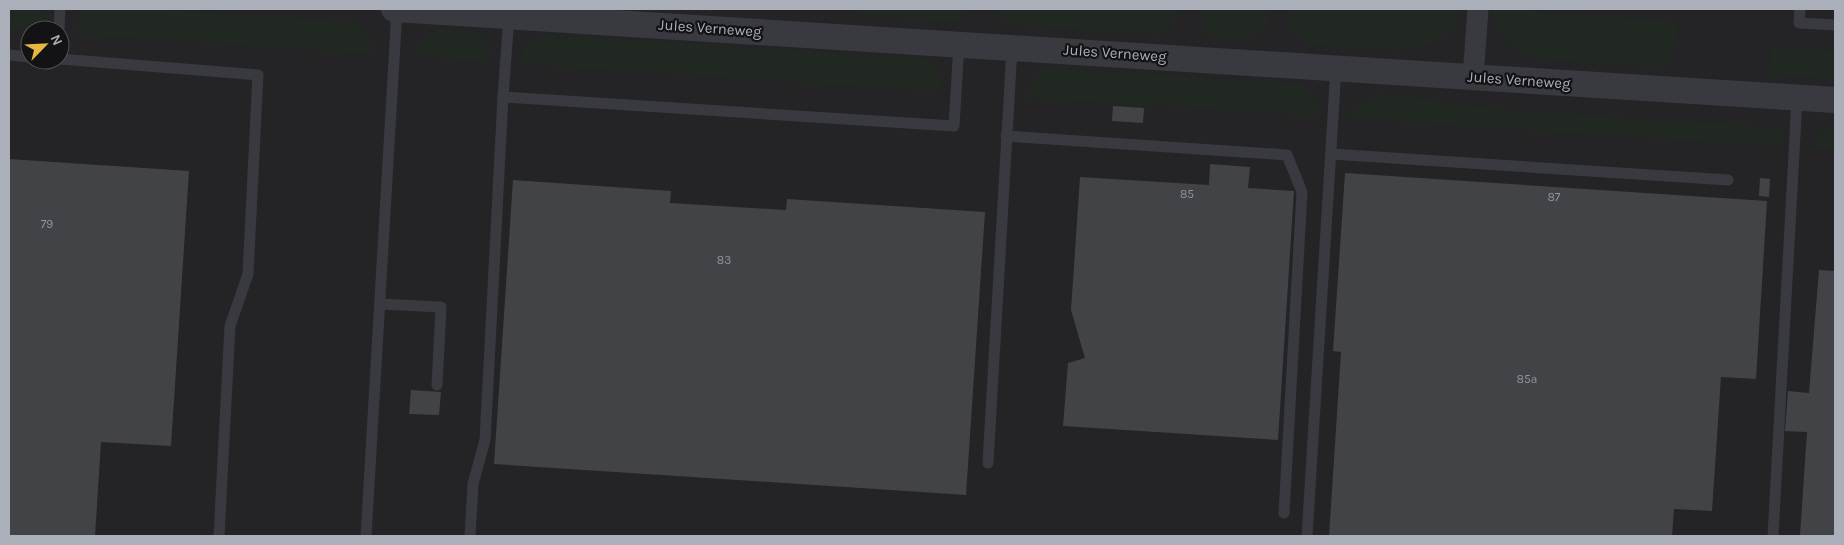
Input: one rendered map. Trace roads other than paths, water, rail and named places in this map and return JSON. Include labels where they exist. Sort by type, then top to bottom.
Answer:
[{"type":"street","name":"Jules Verneweg","points":[[396,9],[1835,100]]},
{"type":"street","points":[[1473,77],[1478,9]]},
{"type":"lane","points":[[366,536],[396,9]]},
{"type":"lane","points":[[1800,9],[1799,23],[1835,25]]},
{"type":"lane","points":[[470,536],[473,484],[485,440],[509,16]]},
{"type":"lane","points":[[503,97],[954,126],[959,44]]},
{"type":"lane","points":[[988,463],[1012,47]]},
{"type":"lane","points":[[70,60],[258,74],[248,274],[230,326],[219,536]]},
{"type":"lane","points":[[1307,536],[1336,68]]},
{"type":"lane","points":[[1773,536],[1797,98]]},
{"type":"lane","points":[[1006,136],[1287,155],[1302,192],[1284,513]]},
{"type":"lane","points":[[1331,154],[1728,180]]},
{"type":"lane","points":[[380,304],[441,307],[437,386]]}]
